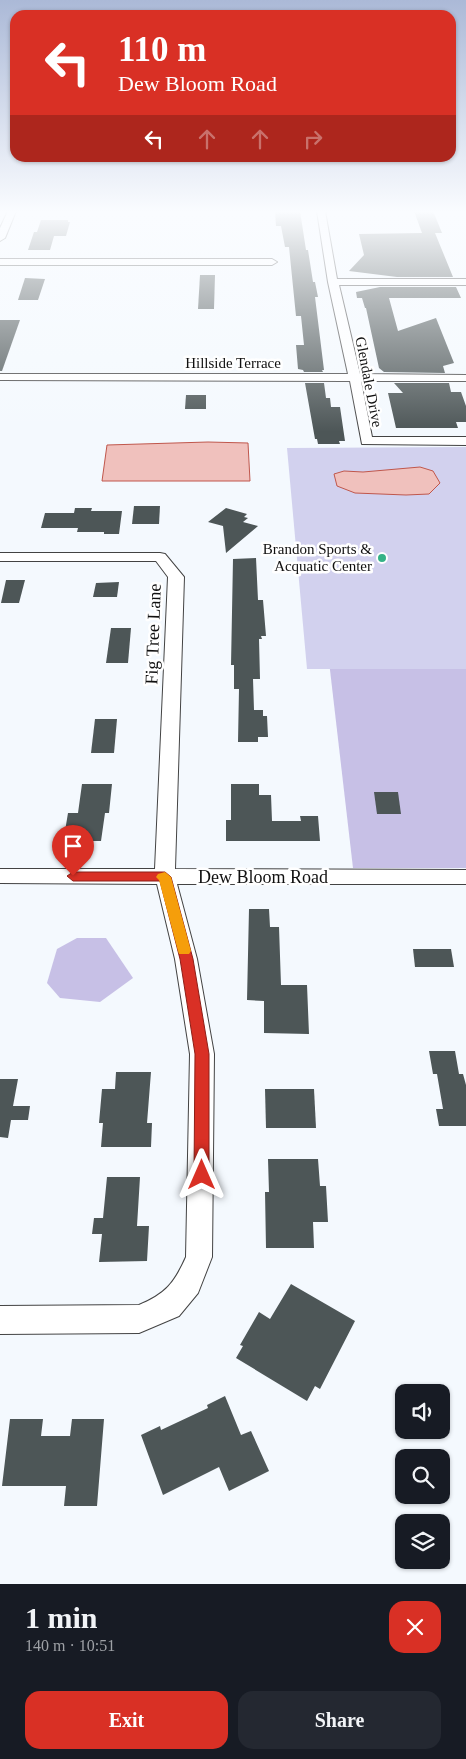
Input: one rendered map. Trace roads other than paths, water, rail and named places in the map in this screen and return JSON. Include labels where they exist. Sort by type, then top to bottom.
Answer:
[{"type":"street","name":"Glendale Drive","points":[[334,285],[355,379],[366,441]]},
{"type":"street","name":"Hillside Terrace","points":[[0,377],[466,378]]},
{"type":"street","points":[[366,441],[466,441]]},
{"type":"street","name":"Fig Tree Lane","points":[[0,557],[160,557],[176,577],[165,877]]},
{"type":"street","name":"Dew Bloom Road","points":[[0,876],[466,876]]},
{"type":"street","points":[[0,1320],[139,1319],[169,1306],[188,1284],[199,1257],[202,1175],[202,1054],[186,959],[165,877]]},
{"type":"place","name":"Brandon Sports & Acquatic Center","points":[[382,558]]}]
